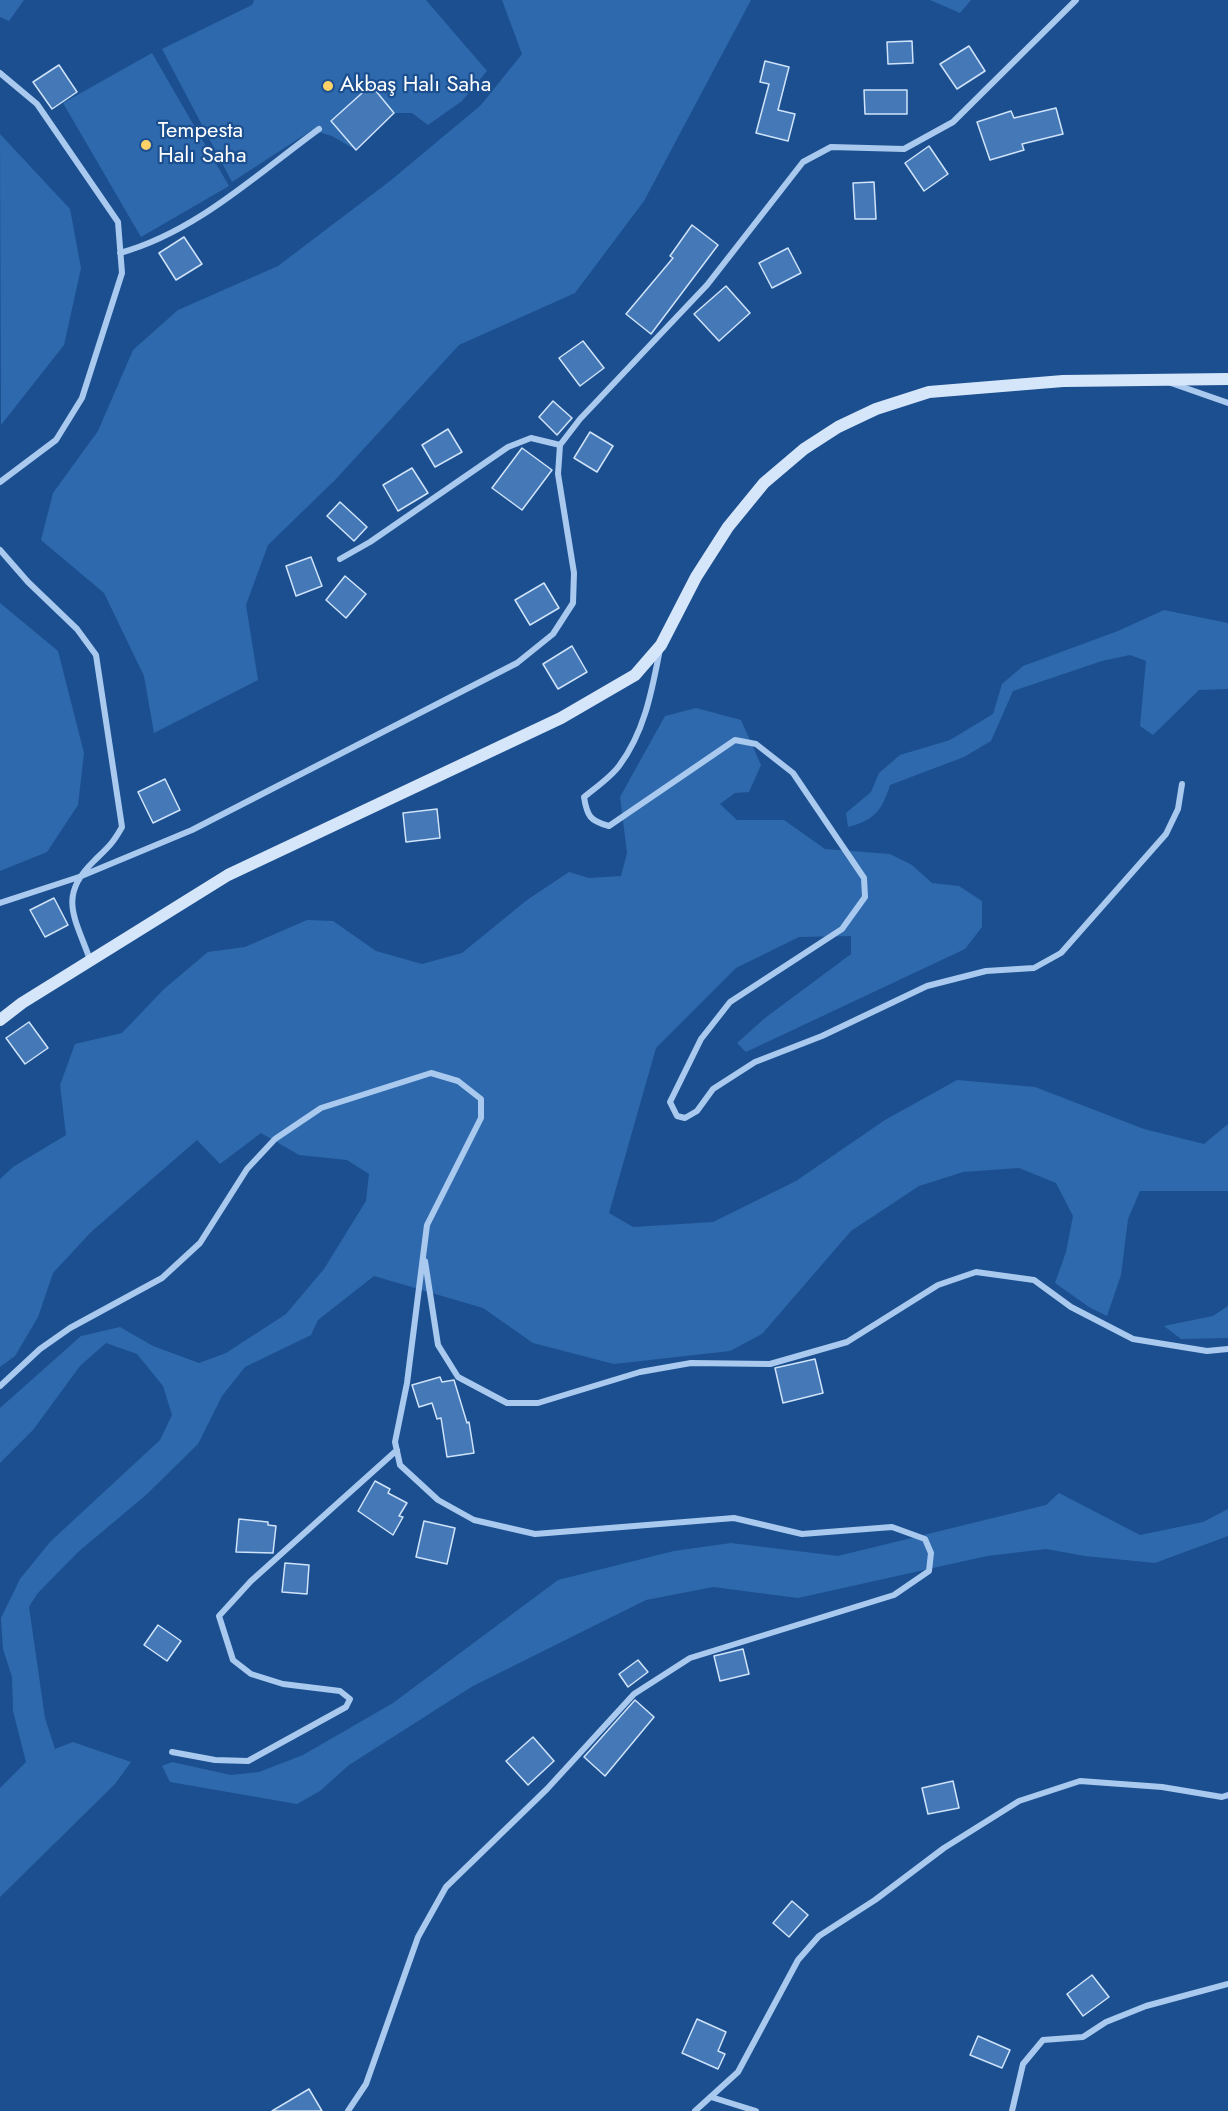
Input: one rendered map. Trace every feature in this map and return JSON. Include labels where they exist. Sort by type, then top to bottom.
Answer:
[{"type":"street","points":[[0,903],[79,877],[192,830],[517,663],[553,634],[573,603],[574,573],[558,474],[560,445],[580,419],[707,285],[803,162],[831,147],[904,149],[953,122],[1076,0]]},
{"type":"street","points":[[0,73],[37,104],[118,222],[122,273],[82,398],[56,441],[0,482]]},
{"type":"street","points":[[120,253],[147,246],[184,227],[319,129]]},
{"type":"street","points":[[0,1020],[90,960],[228,875],[561,718],[634,675],[661,645],[696,578],[728,527],[764,483],[804,449],[838,427],[876,409],[929,392],[1063,381],[1228,379]]},
{"type":"street","points":[[1162,380],[1228,403]]},
{"type":"street","points":[[340,559],[370,542],[508,447],[531,438],[560,445]]},
{"type":"street","points":[[0,550],[28,582],[78,629],[96,655],[123,827],[112,846],[79,877],[71,894],[74,913],[90,960]]},
{"type":"street","points":[[661,645],[650,706],[640,729],[618,768],[584,797],[586,815],[594,822],[609,826],[735,741],[756,744],[793,773],[864,878],[865,897],[842,928],[730,1002],[701,1039],[670,1102],[677,1116],[685,1118],[697,1111],[713,1089],[755,1062],[822,1036],[927,986],[986,971],[1034,968],[1062,953],[1166,834],[1178,809],[1182,784]]},
{"type":"street","points":[[0,1386],[40,1349],[70,1328],[162,1278],[200,1243],[247,1169],[275,1139],[321,1108],[431,1073],[458,1081],[481,1099],[480,1118],[427,1225],[406,1383],[395,1442],[400,1465],[438,1500],[474,1520],[535,1534],[734,1518],[802,1534],[892,1527],[925,1539],[931,1553],[929,1571],[894,1595],[690,1658],[634,1694],[547,1789],[446,1887],[418,1937],[366,2084],[348,2111]]},
{"type":"street","points":[[423,1251],[438,1345],[458,1377],[507,1403],[538,1403],[640,1372],[691,1363],[770,1364],[847,1342],[938,1286],[976,1272],[1034,1280],[1071,1307],[1133,1339],[1207,1351],[1228,1349]]},
{"type":"street","points":[[172,1752],[215,1760],[248,1761],[346,1707],[350,1699],[340,1691],[283,1684],[251,1674],[233,1660],[219,1616],[251,1581],[397,1450]]},
{"type":"street","points":[[695,2111],[738,2072],[798,1960],[819,1936],[875,1900],[944,1848],[1019,1802],[1080,1781],[1162,1787],[1222,1797],[1228,1795]]},
{"type":"street","points":[[1012,2111],[1023,2064],[1043,2040],[1083,2037],[1106,2022],[1146,2006],[1228,1984]]},
{"type":"street","points":[[711,2097],[756,2111]]},
{"type":"shaded area","points":[[0,0],[24,0],[9,21],[0,17]]},
{"type":"shaded area","name":"Akbaş Halı Saha","points":[[254,0],[426,0],[487,71],[462,101],[428,125],[412,113],[394,113],[356,150],[332,136],[312,130],[232,182],[162,49],[252,5]]},
{"type":"shaded area","points":[[502,0],[751,0],[644,201],[575,293],[459,345],[335,480],[268,545],[246,605],[258,680],[154,733],[144,676],[104,593],[41,540],[53,493],[98,431],[133,350],[178,310],[278,266],[390,181],[481,105],[522,54]]},
{"type":"shaded area","points":[[930,0],[971,0],[960,13]]},
{"type":"shaded area","name":"Tempesta Halı Saha","points":[[152,53],[229,186],[141,237],[63,103]]},
{"type":"shaded area","points":[[0,134],[70,209],[81,268],[64,345],[1,425]]},
{"type":"shaded area","points":[[0,603],[58,651],[84,753],[78,805],[47,852],[0,871]]},
{"type":"shaded area","points":[[1164,610],[1228,623],[1228,689],[1199,690],[1153,735],[1140,726],[1146,661],[1130,655],[1102,661],[1013,691],[991,741],[964,757],[890,785],[876,813],[865,821],[848,827],[846,813],[871,792],[879,773],[900,755],[950,740],[993,714],[1002,684],[1023,666],[1118,631]]},
{"type":"shaded area","points":[[696,708],[741,720],[761,765],[749,792],[735,793],[720,804],[737,820],[784,820],[825,849],[890,854],[912,865],[932,883],[959,886],[982,901],[982,927],[965,949],[746,1052],[737,1043],[765,1018],[851,954],[851,936],[799,937],[736,968],[656,1048],[609,1213],[633,1227],[713,1222],[796,1181],[885,1120],[957,1080],[1035,1087],[1144,1129],[1204,1144],[1228,1124],[1228,1191],[1140,1191],[1128,1219],[1121,1275],[1107,1316],[1089,1307],[1055,1283],[1066,1252],[1073,1216],[1056,1183],[1019,1168],[963,1172],[919,1186],[851,1231],[762,1334],[730,1351],[614,1364],[533,1343],[483,1308],[374,1276],[318,1320],[311,1335],[245,1367],[222,1396],[198,1444],[146,1495],[78,1552],[37,1594],[29,1607],[45,1718],[55,1749],[73,1742],[131,1762],[115,1784],[0,1897],[0,1788],[26,1762],[13,1711],[12,1677],[3,1649],[1,1618],[20,1579],[50,1542],[160,1440],[172,1415],[163,1386],[137,1354],[106,1343],[80,1366],[33,1430],[0,1463],[0,1408],[81,1336],[120,1327],[153,1346],[199,1363],[226,1353],[286,1314],[324,1269],[366,1201],[369,1174],[347,1160],[299,1155],[261,1133],[220,1164],[197,1140],[91,1232],[53,1273],[38,1317],[15,1356],[0,1367],[0,1179],[13,1167],[66,1135],[60,1085],[75,1044],[122,1033],[164,989],[208,952],[245,947],[307,920],[333,921],[376,951],[422,964],[462,953],[527,900],[569,872],[589,878],[621,876],[627,853],[620,797],[665,716]]},
{"type":"shaded area","points":[[1228,1306],[1228,1338],[1181,1339],[1164,1326],[1213,1316]]},
{"type":"shaded area","points":[[1059,1493],[1140,1535],[1203,1522],[1228,1509],[1228,1536],[1155,1563],[1085,1556],[1046,1549],[987,1556],[798,1598],[713,1587],[646,1600],[473,1686],[349,1765],[320,1791],[297,1804],[170,1782],[162,1766],[172,1762],[231,1775],[259,1772],[303,1755],[393,1703],[558,1580],[674,1551],[731,1543],[838,1556],[1046,1505]]},
{"type":"building","points":[[912,41],[913,63],[888,64],[887,42]]},
{"type":"building","points":[[969,46],[985,71],[957,89],[940,64]]},
{"type":"building","points":[[765,61],[789,67],[778,110],[795,114],[788,141],[756,133],[769,84],[760,82]]},
{"type":"building","points":[[59,65],[77,92],[52,109],[33,82]]},
{"type":"building","points":[[371,85],[394,113],[356,150],[331,121]]},
{"type":"building","points":[[864,90],[907,90],[907,114],[865,114]]},
{"type":"building","points":[[1056,108],[1063,134],[1022,144],[1024,150],[990,160],[977,122],[1011,111],[1014,118]]},
{"type":"building","points":[[929,146],[948,174],[924,191],[905,163]]},
{"type":"building","points":[[874,182],[876,219],[855,219],[853,183]]},
{"type":"building","points":[[692,225],[718,245],[651,334],[626,314],[673,258],[670,256]]},
{"type":"building","points":[[184,237],[202,264],[176,280],[159,253]]},
{"type":"building","points":[[788,248],[801,273],[772,288],[759,263]]},
{"type":"building","points":[[726,286],[750,313],[719,341],[694,314]]},
{"type":"building","points":[[583,341],[604,368],[580,386],[559,358]]},
{"type":"building","points":[[553,401],[572,418],[557,435],[539,417]]},
{"type":"building","points":[[448,429],[462,452],[435,467],[422,445]]},
{"type":"building","points":[[590,432],[613,446],[597,472],[574,458]]},
{"type":"building","points":[[522,448],[552,470],[522,510],[492,488]]},
{"type":"building","points":[[412,468],[428,493],[398,511],[383,485]]},
{"type":"building","points":[[340,502],[367,527],[354,541],[327,516]]},
{"type":"building","points":[[311,557],[322,586],[296,596],[286,566]]},
{"type":"building","points":[[345,576],[366,594],[346,618],[326,600]]},
{"type":"building","points":[[544,583],[559,608],[530,625],[515,600]]},
{"type":"building","points":[[572,646],[587,672],[558,689],[543,664]]},
{"type":"building","points":[[165,779],[180,810],[153,823],[138,792]]},
{"type":"building","points":[[437,809],[440,838],[406,842],[403,813]]},
{"type":"building","points":[[54,898],[68,925],[45,937],[30,910]]},
{"type":"building","points":[[29,1022],[48,1048],[25,1064],[6,1038]]},
{"type":"building","points":[[815,1359],[823,1393],[783,1403],[775,1368]]},
{"type":"building","points":[[440,1377],[442,1382],[454,1380],[467,1423],[469,1422],[474,1453],[447,1457],[441,1418],[437,1419],[432,1403],[419,1407],[412,1385]]},
{"type":"building","points":[[375,1481],[390,1489],[388,1493],[407,1503],[399,1516],[403,1517],[393,1535],[358,1511]]},
{"type":"building","points":[[239,1519],[268,1522],[268,1525],[276,1526],[273,1553],[236,1552]]},
{"type":"building","points":[[424,1521],[455,1528],[447,1564],[416,1557]]},
{"type":"building","points":[[285,1563],[309,1565],[307,1594],[282,1592]]},
{"type":"building","points":[[158,1625],[181,1641],[167,1661],[144,1645]]},
{"type":"building","points":[[743,1649],[749,1674],[720,1681],[714,1656]]},
{"type":"building","points":[[638,1660],[648,1672],[628,1687],[619,1674]]},
{"type":"building","points":[[635,1700],[654,1717],[605,1776],[584,1757]]},
{"type":"building","points":[[533,1737],[554,1761],[528,1785],[506,1761]]},
{"type":"building","points":[[953,1781],[959,1808],[928,1814],[922,1788]]},
{"type":"building","points":[[792,1901],[808,1915],[789,1937],[773,1923]]},
{"type":"building","points":[[1092,1975],[1109,1997],[1083,2016],[1067,1994]]},
{"type":"building","points":[[697,2019],[726,2032],[718,2051],[725,2054],[718,2069],[682,2053]]},
{"type":"building","points":[[978,2036],[1010,2050],[1002,2068],[970,2055]]},
{"type":"building","points":[[309,2089],[322,2111],[272,2111]]},
{"type":"place","name":"Akbaş Halı Saha","points":[[328,86]]},
{"type":"place","name":"Tempesta Halı Saha","points":[[146,145]]}]
